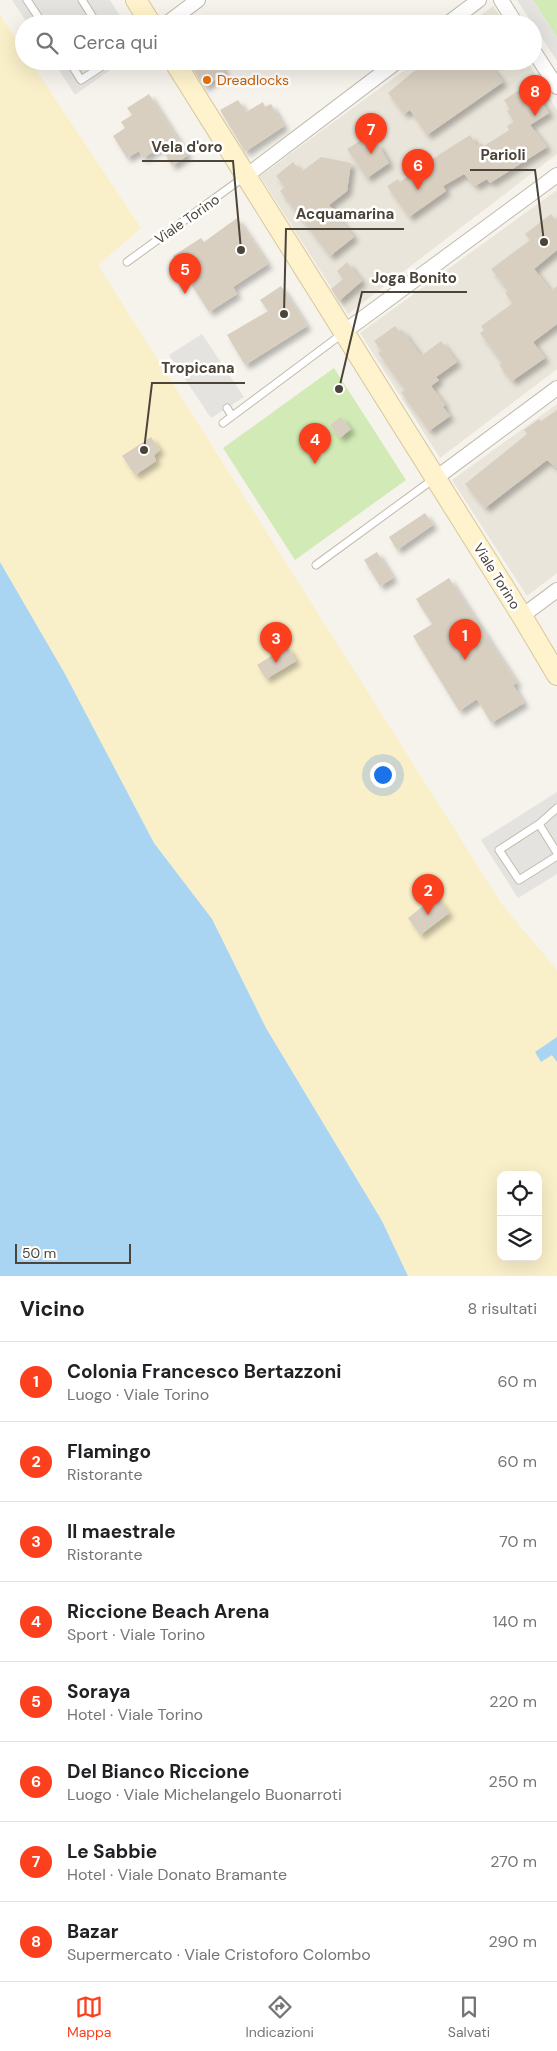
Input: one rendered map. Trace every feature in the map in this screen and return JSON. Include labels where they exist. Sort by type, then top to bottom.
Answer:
[{"type":"street","points":[[136,0],[145,15]]},
{"type":"street","points":[[178,15],[198,0]]},
{"type":"street","points":[[459,15],[478,0]]},
{"type":"street","points":[[501,0],[510,15]]},
{"type":"street","points":[[542,64],[557,87]]},
{"type":"street","name":"Viale Torino","points":[[180,70],[557,674]]},
{"type":"street","points":[[246,176],[386,70]]},
{"type":"street","points":[[344,332],[557,175]]},
{"type":"street","points":[[436,478],[557,388]]},
{"type":"street","points":[[522,616],[557,590]]},
{"type":"lane","points":[[27,0],[37,15]]},
{"type":"lane","points":[[82,0],[91,15]]},
{"type":"lane","points":[[75,70],[81,80],[96,70]]},
{"type":"lane","name":"Viale Torino","points":[[126,262],[246,176]]},
{"type":"lane","points":[[223,423],[344,332]]},
{"type":"lane","points":[[227,408],[232,416]]},
{"type":"lane","points":[[316,565],[436,478]]},
{"type":"lane","points":[[539,824],[557,854],[518,880],[499,850],[539,824],[557,808]]},
{"type":"shaded area","points":[[12,0],[110,0],[119,15],[22,15]]},
{"type":"shaded area","points":[[517,0],[533,0],[557,37],[557,61],[542,38],[542,15],[527,15]]},
{"type":"shaded area","points":[[493,6],[499,15],[481,15]]},
{"type":"shaded area","points":[[59,70],[110,70],[75,95]]},
{"type":"shaded area","points":[[405,70],[533,70],[557,110],[557,154],[348,314],[260,176]]},
{"type":"shaded area","points":[[557,190],[557,369],[440,458],[360,333]]},
{"type":"shaded area","points":[[202,334],[244,397],[211,418],[169,355]]},
{"type":"shaded area","points":[[557,404],[557,573],[527,596],[452,480]]},
{"type":"shaded area","points":[[557,792],[557,874],[518,898],[481,840]]},
{"type":"green space","points":[[533,0],[557,0],[557,37]]},
{"type":"green space","points":[[334,368],[406,480],[295,560],[223,448]]},
{"type":"sand","points":[[0,15],[15,38],[15,70],[36,70],[141,228],[98,265],[501,903],[557,970],[557,1276],[408,1276],[382,1221],[266,1028],[212,919],[154,843],[65,674],[0,562]]},
{"type":"water","points":[[0,562],[65,674],[154,843],[212,919],[266,1028],[382,1221],[408,1276],[0,1276]]},
{"type":"water","points":[[557,1037],[557,1062],[552,1055],[541,1062],[535,1052]]},
{"type":"building","points":[[194,70],[224,70],[225,73],[204,87]]},
{"type":"building","points":[[415,70],[494,70],[503,82],[427,135],[410,110],[404,114],[388,93]]},
{"type":"building","points":[[530,83],[549,113],[530,125],[547,147],[490,183],[487,179],[475,186],[464,174],[443,186],[446,191],[409,217],[387,186],[398,179],[400,182],[470,135],[477,146],[482,143],[484,146],[509,130],[507,126],[514,122],[507,111],[510,109],[504,100]]},
{"type":"building","points":[[149,94],[188,155],[172,166],[161,147],[143,158],[139,151],[127,158],[113,136],[125,128],[121,122],[132,115],[127,108]]},
{"type":"building","points":[[238,100],[246,112],[263,102],[265,107],[271,104],[284,126],[245,152],[220,110]]},
{"type":"building","points":[[363,139],[368,148],[377,142],[389,163],[367,178],[347,149]]},
{"type":"building","points":[[321,157],[351,163],[347,191],[329,205],[354,237],[330,256],[280,191],[285,187],[276,176],[293,162],[301,172]]},
{"type":"building","points":[[551,214],[557,222],[557,250],[534,269],[551,291],[557,286],[557,324],[533,342],[545,358],[512,381],[499,365],[502,363],[480,333],[484,330],[481,326],[513,303],[505,293],[508,291],[491,269],[530,240],[525,234]]},
{"type":"building","points":[[237,218],[268,264],[233,287],[237,294],[209,312],[173,256],[201,238],[204,242]]},
{"type":"building","points":[[347,262],[362,281],[339,301],[331,289],[343,279],[337,271]]},
{"type":"building","points":[[281,286],[307,326],[245,365],[227,335],[268,311],[260,300]]},
{"type":"building","points":[[395,326],[400,332],[402,330],[421,356],[441,341],[457,362],[436,377],[439,380],[431,386],[445,405],[443,407],[450,416],[429,431],[401,392],[405,390],[378,353],[382,351],[374,341]]},
{"type":"building","points":[[557,410],[557,468],[547,460],[485,508],[465,484],[527,434],[524,430],[539,419],[541,421]]},
{"type":"building","points":[[341,417],[351,429],[340,438],[330,425]]},
{"type":"building","points":[[151,437],[160,450],[154,455],[156,461],[135,475],[122,456]]},
{"type":"building","points":[[425,513],[433,525],[397,550],[389,537]]},
{"type":"building","points":[[377,552],[393,578],[380,586],[364,560]]},
{"type":"building","points":[[449,578],[517,683],[513,685],[524,703],[491,723],[477,699],[459,711],[413,636],[432,624],[416,599]]},
{"type":"building","points":[[287,646],[296,661],[266,679],[257,665]]},
{"type":"building","points":[[436,896],[449,913],[420,935],[408,918]]},
{"type":"place","name":"Dreadlocks","points":[[207,80]]},
{"type":"place","name":"Bazar","points":[[535,116]]},
{"type":"place","name":"Le Sabbie","points":[[371,154]]},
{"type":"place","name":"Del Bianco Riccione","points":[[418,190]]},
{"type":"place","name":"Parioli","points":[[544,242]]},
{"type":"place","name":"Vela d'oro","points":[[241,250]]},
{"type":"place","name":"Soraya","points":[[185,294]]},
{"type":"place","name":"Acquamarina","points":[[284,314]]},
{"type":"place","name":"Joga Bonito","points":[[339,389]]},
{"type":"place","name":"Tropicana","points":[[144,450]]},
{"type":"place","name":"Riccione Beach Arena","points":[[315,464]]},
{"type":"place","name":"Colonia Francesco Bertazzoni","points":[[465,660]]},
{"type":"place","name":"Il maestrale","points":[[276,663]]},
{"type":"place","name":"Flamingo","points":[[428,915]]}]
